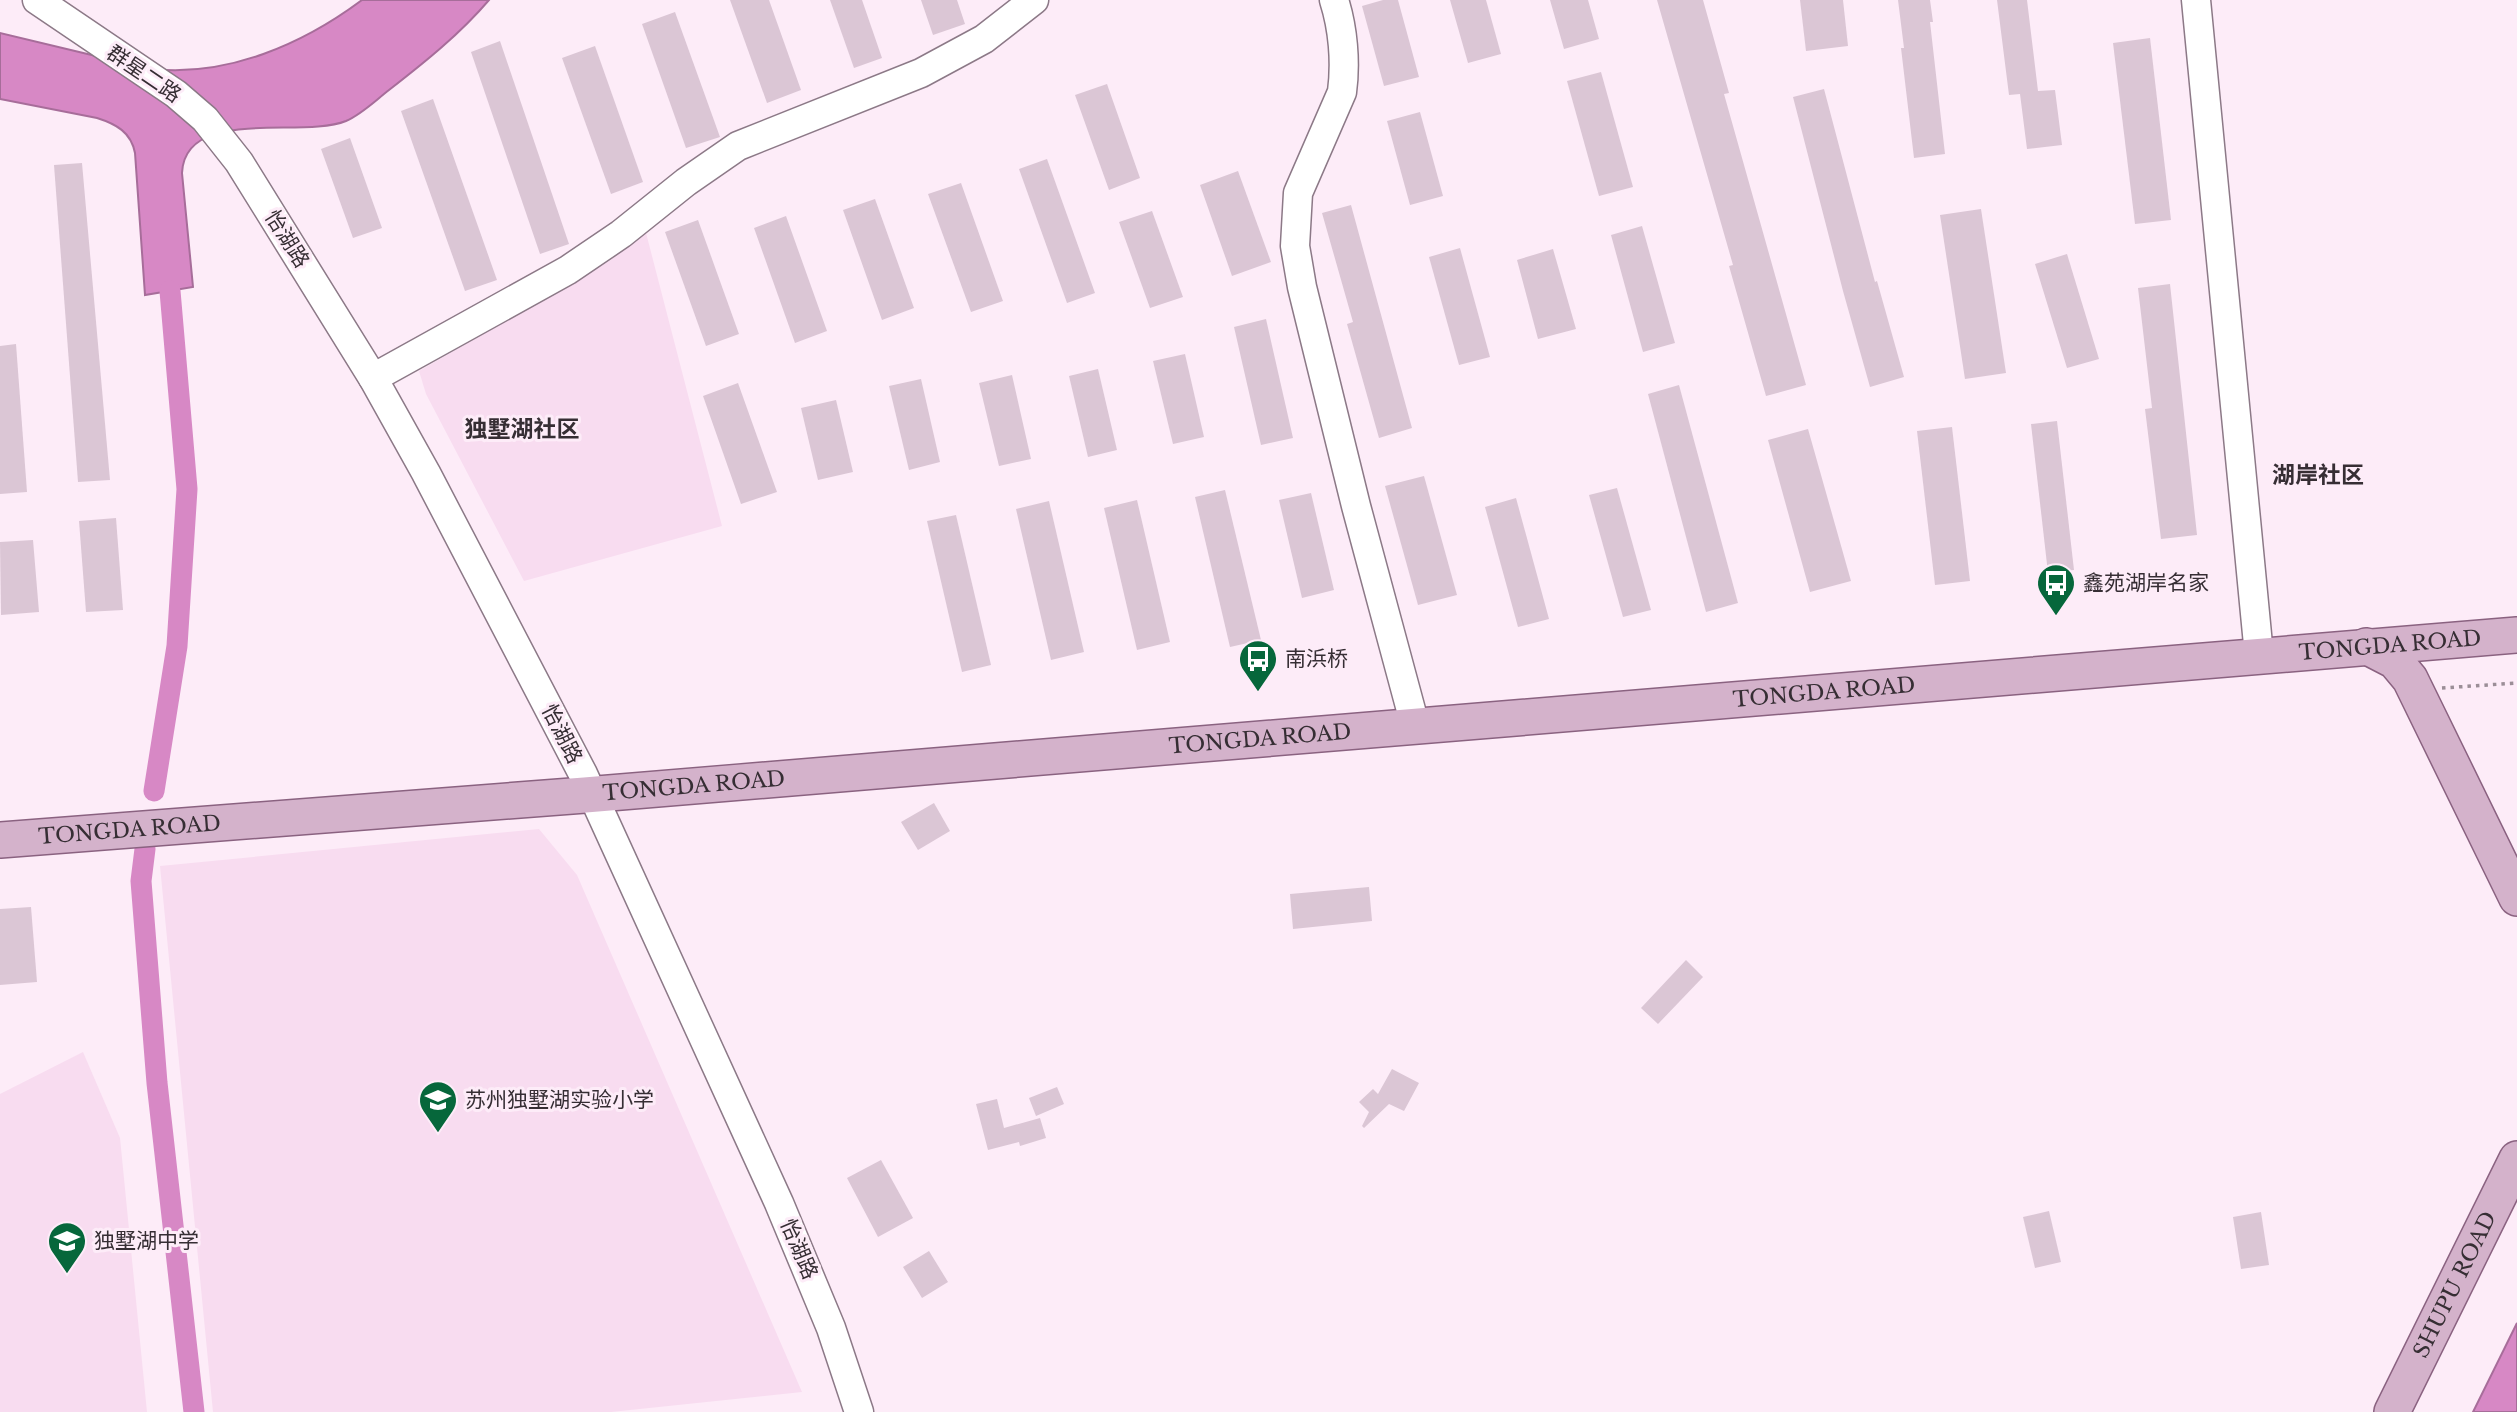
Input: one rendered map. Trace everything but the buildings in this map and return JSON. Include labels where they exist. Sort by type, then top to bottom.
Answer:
[{"type":"main road","name":"TONGDA ROAD","points":[[0,840],[587,784],[2258,645],[2517,614]]},
{"type":"main road","name":"TONGDA ROAD","points":[[2258,645],[2366,646],[2517,635]]},
{"type":"main road","points":[[2366,646],[2395,661],[2410,679],[2517,898]]},
{"type":"main road","name":"TONGDA ROAD","points":[[0,819],[587,784]]},
{"type":"main road","name":"SHUPU ROAD","points":[[2392,1412],[2517,1159]]},
{"type":"street","name":"群星二路","points":[[37,0],[176,94],[205,118],[239,162]]},
{"type":"street","points":[[373,378],[568,270],[621,234],[686,181],[738,146],[921,72],[984,39],[1034,0]]},
{"type":"street","points":[[1334,0],[1345,74],[1342,92],[1298,193],[1295,246],[1302,287],[1356,506],[1412,715]]},
{"type":"street","points":[[2196,0],[2258,645]]},
{"type":"street","name":"怡湖路","points":[[239,162],[373,378],[426,473],[587,784],[779,1203],[831,1328],[859,1412]]},
{"type":"path","points":[[2433,685],[2457,688],[2517,683]]},
{"type":"shaded area","points":[[362,0],[489,0],[442,47],[352,118],[326,126],[224,132],[203,139],[188,152],[182,173],[193,287],[145,295],[135,153],[126,134],[116,126],[97,118],[0,99],[0,33],[146,68],[209,68],[263,54],[290,43]]},
{"type":"shaded area","points":[[645,229],[722,526],[524,581],[426,394],[419,371],[611,260]]},
{"type":"shaded area","name":"苏州独墅湖实验小学","points":[[539,829],[577,875],[802,1392],[611,1412],[213,1412],[160,866]]},
{"type":"shaded area","name":"独墅湖中学","points":[[83,1052],[120,1138],[147,1412],[0,1412],[0,1094]]},
{"type":"shaded area","points":[[2517,1323],[2517,1412],[2473,1412]]},
{"type":"waterway","points":[[154,791],[177,646],[187,489],[170,291]]},
{"type":"waterway","points":[[145,849],[141,881],[157,1083],[194,1412]]},
{"type":"place","name":"鑫苑湖岸名家","points":[[2056,617]]},
{"type":"place","name":"南浜桥","points":[[1258,693]]},
{"type":"place","name":"苏州独墅湖实验小学","points":[[438,1134]]},
{"type":"place","name":"独墅湖中学","points":[[67,1275]]},
{"type":"district","name":"独墅湖社区","points":[[522,429]]},
{"type":"district","name":"湖岸社区","points":[[2318,475]]}]
